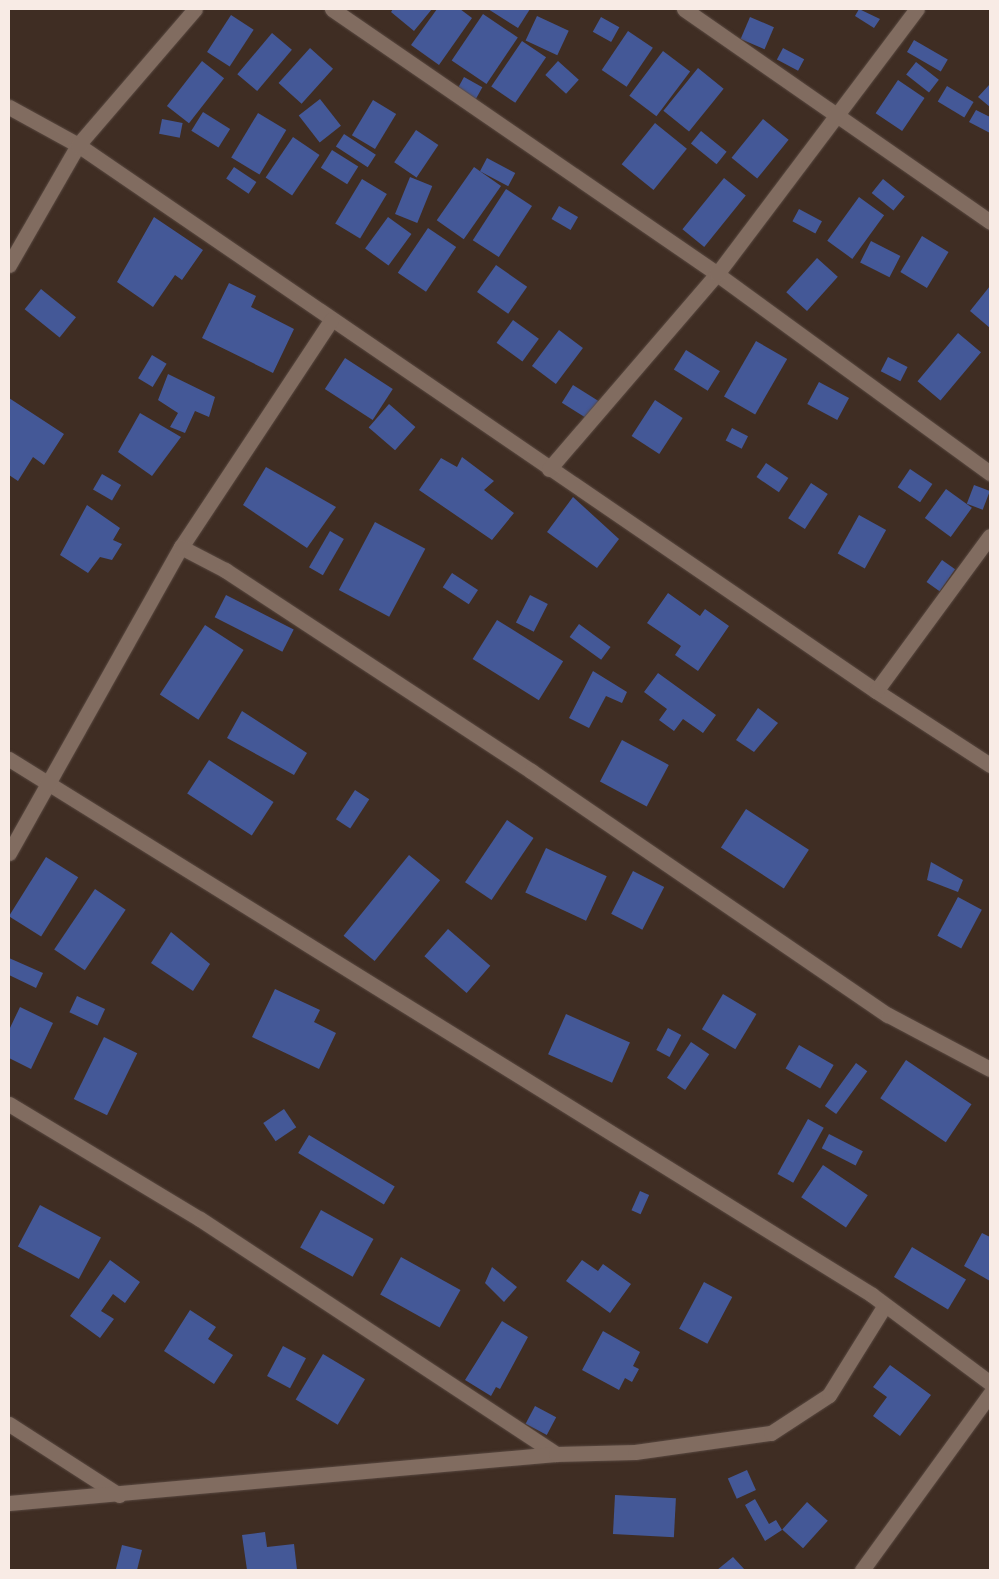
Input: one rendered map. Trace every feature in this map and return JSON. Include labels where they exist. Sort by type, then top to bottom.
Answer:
[{"type":"street","points":[[9,265],[78,145],[195,9]]},
{"type":"street","points":[[332,9],[717,274],[990,473]]},
{"type":"street","points":[[684,9],[990,222]]},
{"type":"street","points":[[549,469],[717,274],[834,115],[917,9]]},
{"type":"street","points":[[9,107],[78,145],[876,692],[990,765]]},
{"type":"street","points":[[9,853],[181,547],[331,320]]},
{"type":"street","points":[[876,692],[990,536]]},
{"type":"street","points":[[181,547],[225,570],[458,722],[888,1015],[990,1069]]},
{"type":"street","points":[[9,759],[885,1305],[990,1383]]},
{"type":"street","points":[[9,1104],[200,1219],[556,1454]]},
{"type":"street","points":[[9,1503],[120,1495],[556,1454],[635,1452],[771,1433],[829,1394],[885,1305]]},
{"type":"street","points":[[862,1570],[990,1394]]},
{"type":"street","points":[[9,1424],[120,1495]]},
{"type":"building","points":[[393,9],[432,9],[414,31],[391,12]]},
{"type":"building","points":[[437,9],[460,9],[472,18],[439,65],[411,45]]},
{"type":"building","points":[[488,9],[530,9],[518,28]]},
{"type":"building","points":[[859,9],[880,19],[874,28],[855,16]]},
{"type":"building","points":[[483,14],[518,37],[487,84],[452,60]]},
{"type":"building","points":[[231,15],[254,30],[230,67],[207,52]]},
{"type":"building","points":[[537,16],[569,31],[557,55],[526,40]]},
{"type":"building","points":[[601,17],[619,27],[611,42],[593,32]]},
{"type":"building","points":[[750,17],[774,27],[765,49],[741,39]]},
{"type":"building","points":[[628,31],[653,48],[627,87],[602,70]]},
{"type":"building","points":[[272,33],[292,50],[257,91],[237,74]]},
{"type":"building","points":[[914,40],[948,60],[941,72],[907,52]]},
{"type":"building","points":[[522,41],[546,57],[515,103],[491,87]]},
{"type":"building","points":[[310,48],[333,69],[302,104],[279,83]]},
{"type":"building","points":[[783,48],[804,59],[798,71],[777,59]]},
{"type":"building","points":[[663,51],[690,71],[656,116],[629,96]]},
{"type":"building","points":[[202,61],[224,78],[189,123],[167,106]]},
{"type":"building","points":[[558,61],[579,80],[566,94],[545,75]]},
{"type":"building","points":[[916,62],[939,80],[929,92],[906,75]]},
{"type":"building","points":[[698,68],[724,89],[689,132],[663,111]]},
{"type":"building","points":[[464,77],[482,87],[474,103],[455,93]]},
{"type":"building","points":[[898,80],[925,98],[902,131],[876,113]]},
{"type":"building","points":[[990,84],[990,107],[978,97]]},
{"type":"building","points":[[947,86],[974,102],[964,117],[938,101]]},
{"type":"building","points":[[320,99],[341,126],[320,142],[299,116]]},
{"type":"building","points":[[373,100],[396,114],[375,149],[352,135]]},
{"type":"building","points":[[976,110],[990,117],[990,133],[969,122]]},
{"type":"building","points":[[203,112],[230,129],[218,148],[191,131]]},
{"type":"building","points":[[258,113],[286,130],[260,175],[231,158]]},
{"type":"building","points":[[162,119],[183,123],[180,138],[159,134]]},
{"type":"building","points":[[763,119],[789,140],[757,179],[732,158]]},
{"type":"building","points":[[655,123],[687,149],[654,190],[622,164]]},
{"type":"building","points":[[416,130],[438,145],[417,177],[394,162]]},
{"type":"building","points":[[701,131],[727,152],[717,164],[691,143]]},
{"type":"building","points":[[344,134],[376,155],[368,167],[336,147]]},
{"type":"building","points":[[293,137],[320,155],[292,196],[266,178]]},
{"type":"building","points":[[332,150],[358,166],[347,184],[321,168]]},
{"type":"building","points":[[487,158],[515,173],[508,186],[480,171]]},
{"type":"building","points":[[234,167],[256,182],[249,194],[226,179]]},
{"type":"building","points":[[474,167],[501,186],[464,239],[437,220]]},
{"type":"building","points":[[410,177],[432,186],[417,223],[395,214]]},
{"type":"building","points":[[724,178],[746,196],[704,247],[682,229]]},
{"type":"building","points":[[362,179],[387,194],[360,239],[335,224]]},
{"type":"building","points":[[883,179],[905,197],[893,211],[872,193]]},
{"type":"building","points":[[506,189],[532,206],[499,257],[473,240]]},
{"type":"building","points":[[859,197],[884,215],[852,259],[827,241]]},
{"type":"building","points":[[559,206],[578,217],[571,230],[552,219]]},
{"type":"building","points":[[799,209],[822,221],[815,234],[792,221]]},
{"type":"building","points":[[154,217],[203,250],[182,280],[175,275],[153,307],[117,282]]},
{"type":"building","points":[[388,217],[411,234],[389,266],[365,249]]},
{"type":"building","points":[[428,228],[456,247],[426,292],[398,273]]},
{"type":"building","points":[[922,236],[949,252],[927,288],[900,272]]},
{"type":"building","points":[[871,241],[900,256],[890,277],[860,262]]},
{"type":"building","points":[[817,258],[838,277],[807,311],[786,292]]},
{"type":"building","points":[[496,265],[527,287],[508,314],[477,292]]},
{"type":"building","points":[[229,283],[256,296],[251,307],[294,329],[273,373],[202,338]]},
{"type":"building","points":[[990,286],[990,328],[970,311]]},
{"type":"building","points":[[41,289],[76,317],[60,338],[25,309]]},
{"type":"building","points":[[513,320],[539,339],[522,361],[497,343]]},
{"type":"building","points":[[559,330],[583,348],[556,384],[532,366]]},
{"type":"building","points":[[958,333],[981,352],[940,401],[918,381]]},
{"type":"building","points":[[756,341],[787,359],[755,414],[724,396]]},
{"type":"building","points":[[686,350],[720,371],[708,391],[674,370]]},
{"type":"building","points":[[152,355],[167,364],[153,387],[138,378]]},
{"type":"building","points":[[888,357],[908,367],[900,381],[881,371]]},
{"type":"building","points":[[345,358],[393,389],[373,420],[325,389]]},
{"type":"building","points":[[168,374],[215,397],[209,417],[195,411],[185,433],[170,427],[178,413],[158,400]]},
{"type":"building","points":[[819,382],[849,398],[837,420],[807,404]]},
{"type":"building","points":[[573,385],[599,401],[588,419],[562,403]]},
{"type":"building","points":[[9,398],[64,434],[44,465],[33,457],[18,481],[9,475]]},
{"type":"building","points":[[655,400],[683,418],[659,454],[632,436]]},
{"type":"building","points":[[389,404],[415,427],[395,450],[369,427]]},
{"type":"building","points":[[140,413],[181,437],[152,476],[118,452]]},
{"type":"building","points":[[732,428],[748,436],[742,449],[726,440]]},
{"type":"building","points":[[462,457],[494,481],[484,490],[514,513],[492,540],[419,490],[441,458],[457,467]]},
{"type":"building","points":[[766,463],[788,478],[779,492],[756,477]]},
{"type":"building","points":[[266,467],[336,507],[307,548],[243,505]]},
{"type":"building","points":[[910,469],[932,484],[920,502],[898,487]]},
{"type":"building","points":[[102,474],[121,485],[112,501],[93,490]]},
{"type":"building","points":[[811,483],[828,494],[805,529],[788,518]]},
{"type":"building","points":[[974,485],[990,491],[983,510],[967,504]]},
{"type":"building","points":[[946,489],[972,508],[951,537],[925,518]]},
{"type":"building","points":[[573,497],[619,539],[597,568],[547,532]]},
{"type":"building","points":[[87,505],[120,528],[113,540],[122,544],[112,560],[100,557],[88,573],[60,555]]},
{"type":"building","points":[[859,515],[886,530],[865,569],[838,553]]},
{"type":"building","points":[[375,522],[425,549],[389,617],[339,590]]},
{"type":"building","points":[[330,531],[344,539],[323,575],[309,567]]},
{"type":"building","points":[[942,560],[955,569],[940,591],[927,582]]},
{"type":"building","points":[[452,573],[478,590],[469,604],[443,587]]},
{"type":"building","points":[[668,593],[700,616],[705,609],[729,626],[698,671],[675,655],[681,646],[647,623]]},
{"type":"building","points":[[226,595],[294,630],[282,652],[215,617]]},
{"type":"building","points":[[530,595],[548,604],[534,632],[516,623]]},
{"type":"building","points":[[497,620],[563,661],[539,700],[473,659]]},
{"type":"building","points":[[579,624],[611,647],[601,660],[570,637]]},
{"type":"building","points":[[205,625],[244,650],[198,720],[160,695]]},
{"type":"building","points":[[593,671],[627,692],[622,703],[606,696],[589,728],[569,718]]},
{"type":"building","points":[[658,673],[716,715],[703,733],[683,719],[674,731],[659,720],[667,709],[644,692]]},
{"type":"building","points":[[758,708],[778,723],[754,752],[736,740]]},
{"type":"building","points":[[242,711],[307,753],[294,775],[227,738]]},
{"type":"building","points":[[622,740],[669,765],[647,806],[600,781]]},
{"type":"building","points":[[209,760],[274,802],[252,835],[187,794]]},
{"type":"building","points":[[355,790],[369,799],[350,829],[336,819]]},
{"type":"building","points":[[746,809],[809,850],[784,888],[721,848]]},
{"type":"building","points":[[507,820],[534,838],[492,900],[465,882]]},
{"type":"building","points":[[546,848],[607,876],[586,921],[525,892]]},
{"type":"building","points":[[409,855],[440,880],[375,961],[344,936]]},
{"type":"building","points":[[46,857],[78,877],[41,937],[9,916]]},
{"type":"building","points":[[931,862],[963,880],[958,892],[927,880]]},
{"type":"building","points":[[633,871],[664,887],[642,930],[611,914]]},
{"type":"building","points":[[95,889],[126,910],[85,970],[54,950]]},
{"type":"building","points":[[958,897],[982,910],[961,949],[937,936]]},
{"type":"building","points":[[448,929],[490,966],[467,993],[424,956]]},
{"type":"building","points":[[171,932],[210,964],[193,991],[151,963]]},
{"type":"building","points":[[9,958],[43,973],[36,988],[9,975]]},
{"type":"building","points":[[275,989],[320,1010],[314,1022],[336,1033],[319,1069],[252,1037]]},
{"type":"building","points":[[723,994],[756,1014],[735,1049],[702,1029]]},
{"type":"building","points":[[77,996],[105,1009],[97,1025],[69,1012]]},
{"type":"building","points":[[20,1007],[53,1023],[31,1069],[9,1058],[9,1030]]},
{"type":"building","points":[[566,1014],[630,1042],[612,1083],[548,1054]]},
{"type":"building","points":[[668,1028],[681,1035],[670,1057],[656,1050]]},
{"type":"building","points":[[104,1037],[137,1053],[107,1115],[74,1099]]},
{"type":"building","points":[[691,1042],[709,1054],[685,1090],[667,1078]]},
{"type":"building","points":[[799,1045],[834,1065],[820,1088],[786,1068]]},
{"type":"building","points":[[906,1060],[971,1104],[946,1142],[880,1098]]},
{"type":"building","points":[[856,1063],[867,1071],[836,1114],[825,1106]]},
{"type":"building","points":[[284,1109],[296,1127],[276,1141],[263,1123]]},
{"type":"building","points":[[808,1119],[824,1128],[793,1183],[777,1174]]},
{"type":"building","points":[[829,1134],[863,1151],[856,1166],[822,1148]]},
{"type":"building","points":[[309,1135],[395,1187],[384,1205],[298,1153]]},
{"type":"building","points":[[823,1165],[868,1195],[846,1228],[801,1197]]},
{"type":"building","points":[[640,1191],[649,1195],[641,1214],[631,1210]]},
{"type":"building","points":[[40,1205],[101,1237],[79,1279],[18,1246]]},
{"type":"building","points":[[321,1210],[373,1239],[353,1277],[300,1248]]},
{"type":"building","points":[[982,1233],[990,1237],[990,1281],[964,1266]]},
{"type":"building","points":[[912,1247],[966,1279],[948,1309],[894,1277]]},
{"type":"building","points":[[401,1257],[460,1290],[440,1328],[380,1295]]},
{"type":"building","points":[[110,1260],[140,1282],[125,1303],[113,1294],[101,1311],[114,1319],[100,1338],[70,1316]]},
{"type":"building","points":[[582,1260],[598,1271],[603,1264],[631,1284],[610,1313],[566,1281]]},
{"type":"building","points":[[492,1267],[517,1287],[504,1302],[485,1283]]},
{"type":"building","points":[[704,1282],[732,1297],[707,1344],[679,1329]]},
{"type":"building","points":[[190,1310],[216,1327],[208,1339],[233,1355],[214,1384],[164,1351]]},
{"type":"building","points":[[502,1321],[528,1337],[500,1389],[496,1387],[491,1396],[465,1380]]},
{"type":"building","points":[[603,1331],[640,1352],[633,1366],[639,1369],[632,1382],[625,1378],[619,1390],[582,1370]]},
{"type":"building","points":[[283,1346],[306,1358],[290,1388],[267,1376]]},
{"type":"building","points":[[323,1354],[365,1379],[338,1425],[296,1399]]},
{"type":"building","points":[[890,1365],[931,1395],[900,1436],[873,1416],[887,1397],[873,1387]]},
{"type":"building","points":[[535,1406],[556,1417],[547,1435],[526,1424]]},
{"type":"building","points":[[747,1470],[756,1490],[737,1499],[728,1479]]},
{"type":"building","points":[[615,1495],[676,1498],[674,1537],[613,1534]]},
{"type":"building","points":[[755,1499],[769,1524],[776,1520],[782,1530],[765,1541],[745,1505]]},
{"type":"building","points":[[807,1502],[828,1521],[803,1548],[782,1529]]},
{"type":"building","points":[[265,1532],[267,1547],[294,1544],[297,1570],[247,1570],[242,1535]]},
{"type":"building","points":[[122,1545],[142,1550],[137,1570],[116,1569]]},
{"type":"building","points":[[733,1557],[745,1570],[717,1570]]}]
